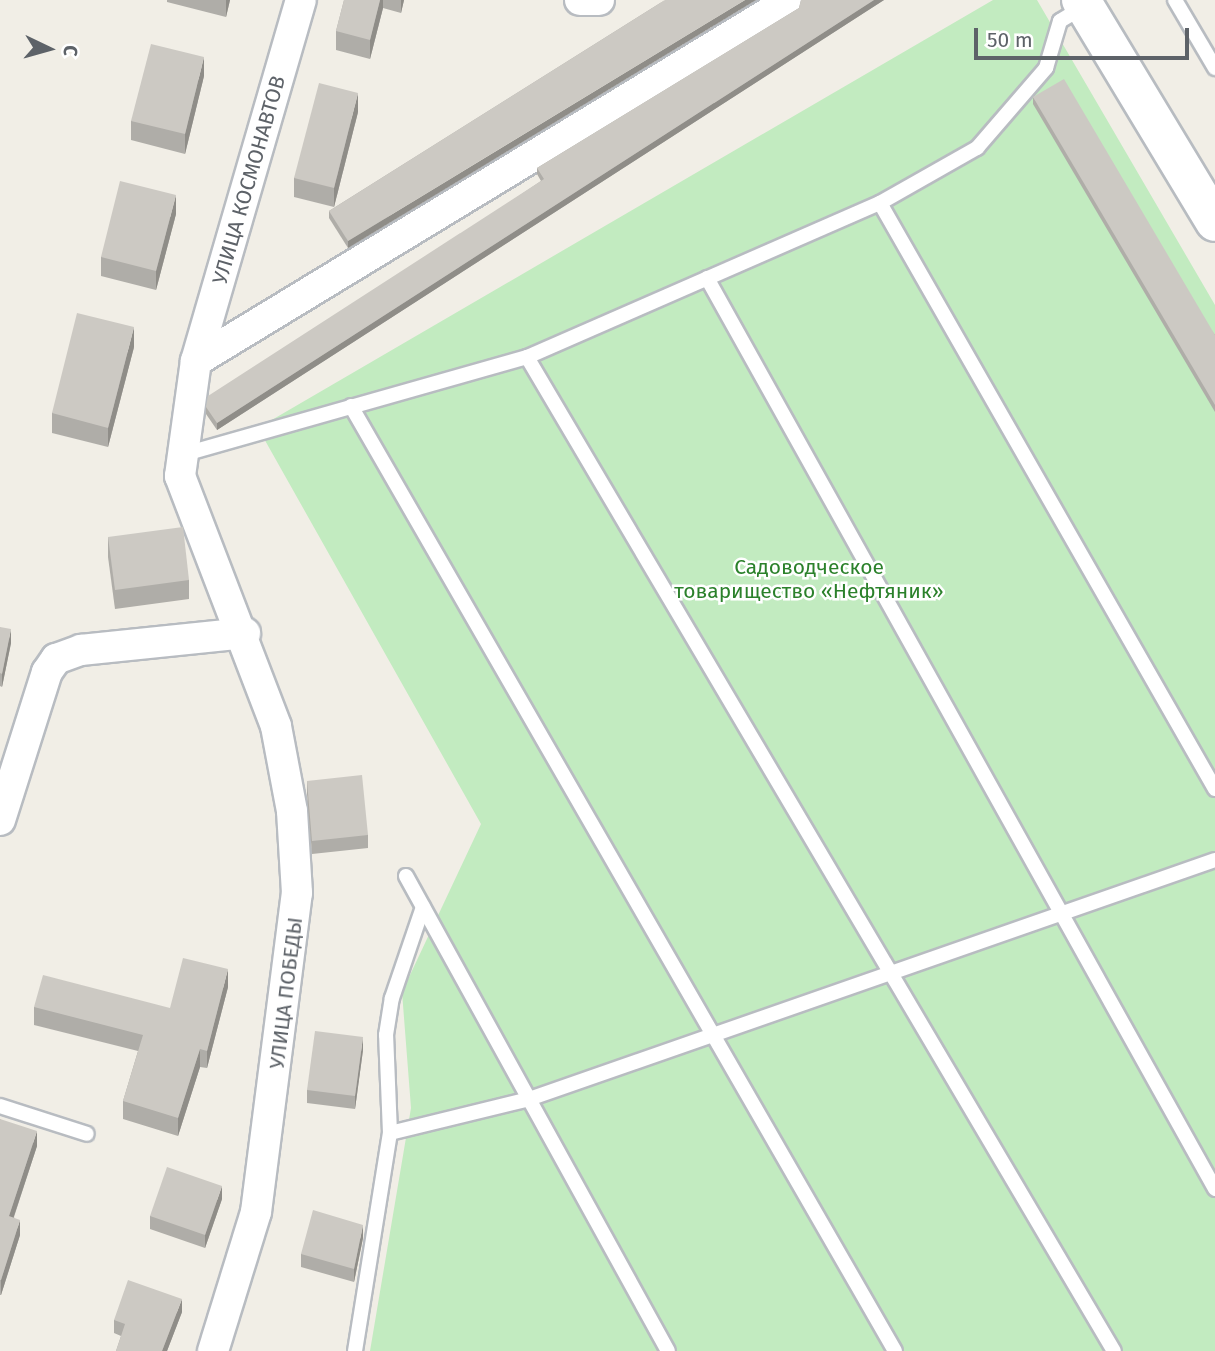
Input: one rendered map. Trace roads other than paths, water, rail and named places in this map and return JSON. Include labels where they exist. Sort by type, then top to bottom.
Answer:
[{"type":"main road","points":[[1083,3],[1215,222]]},
{"type":"street","name":"УЛИЦА КОСМОНАВТОВ","points":[[179,456],[196,360],[301,0]]},
{"type":"street","points":[[580,0],[599,0]]},
{"type":"street","points":[[196,360],[790,0]]},
{"type":"street","name":"УЛИЦА ПОБЕДЫ","points":[[179,456],[186,501],[245,633],[276,726],[292,811],[297,893],[256,1212],[213,1351]]},
{"type":"street","points":[[0,820],[47,672],[57,659],[81,649],[245,633]]},
{"type":"lane","points":[[1179,1],[1215,68]]},
{"type":"lane","points":[[179,456],[527,357],[880,203],[977,148],[1046,68],[1060,21],[1083,3]]},
{"type":"lane","points":[[880,203],[1215,789]]},
{"type":"lane","points":[[707,278],[1215,1189]]},
{"type":"lane","points":[[527,357],[1114,1351]]},
{"type":"lane","points":[[351,406],[895,1351]]},
{"type":"lane","points":[[390,1133],[529,1099],[712,1033],[1215,860]]},
{"type":"lane","points":[[406,876],[668,1351]]},
{"type":"lane","points":[[355,1351],[390,1133],[388,1023],[398,970],[423,907]]},
{"type":"lane","points":[[0,1106],[87,1133]]},
{"type":"park label","name":"Садоводческое товарищество «Нефтяник»","points":[[809,579]]}]
